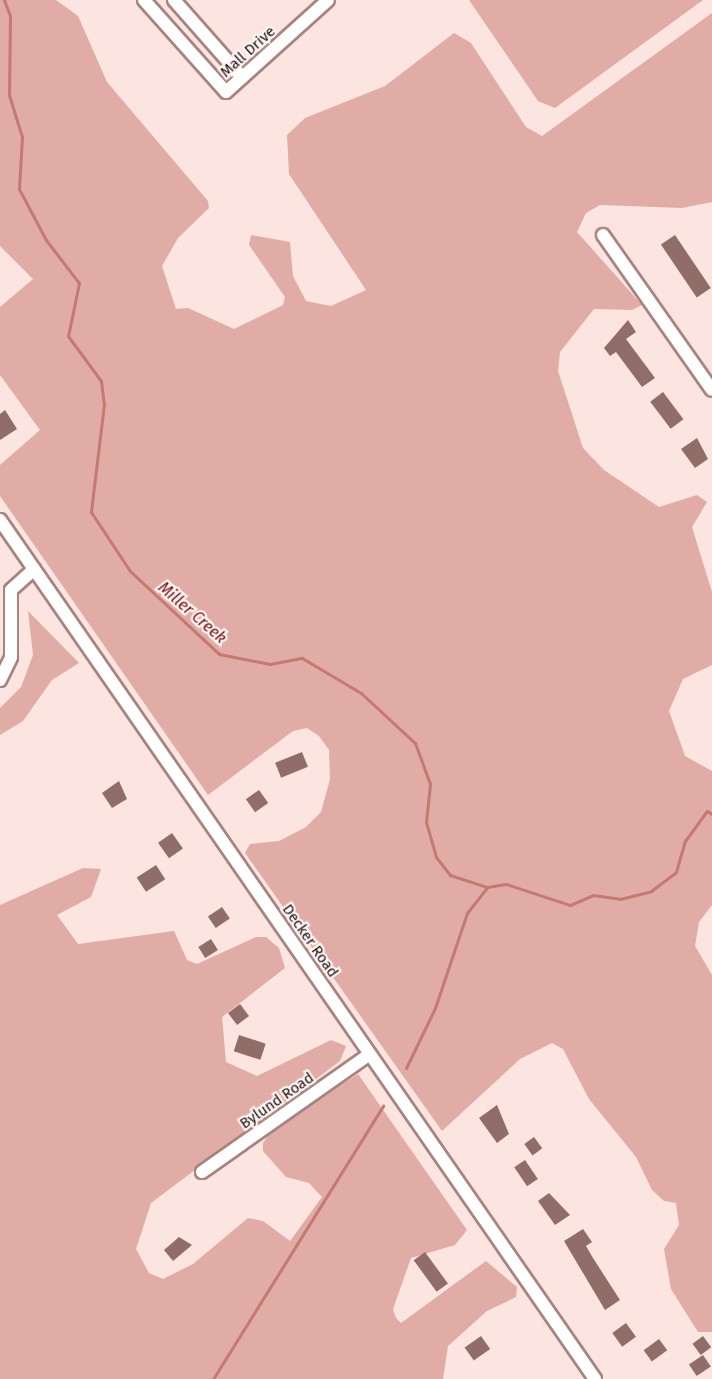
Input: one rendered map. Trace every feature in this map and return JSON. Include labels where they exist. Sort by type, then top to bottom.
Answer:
[{"type":"street","name":"Mall Drive","points":[[144,0],[226,92],[328,0]]},
{"type":"street","points":[[174,0],[242,78]]},
{"type":"street","points":[[603,235],[712,390]]},
{"type":"street","name":"Decker Road","points":[[0,520],[595,1379]]},
{"type":"street","points":[[0,680],[11,657],[12,590],[33,569]]},
{"type":"street","name":"Bylund Road","points":[[202,1172],[370,1054]]},
{"type":"shaded area","points":[[0,0],[56,0],[78,16],[107,82],[208,201],[209,208],[178,238],[162,266],[176,309],[188,308],[234,329],[283,305],[285,297],[249,245],[251,235],[290,242],[293,276],[306,301],[331,306],[366,290],[289,174],[287,135],[305,118],[385,86],[454,33],[471,43],[526,127],[542,136],[712,13],[712,202],[682,208],[600,205],[586,213],[577,232],[642,305],[632,310],[594,309],[560,352],[558,371],[583,448],[604,470],[659,507],[697,495],[707,502],[692,527],[712,592],[712,665],[683,679],[669,711],[685,756],[712,771],[712,905],[699,922],[695,946],[712,975],[712,1332],[698,1332],[671,1289],[664,1249],[679,1225],[676,1203],[664,1201],[652,1190],[636,1157],[589,1099],[563,1049],[552,1043],[520,1059],[442,1131],[245,853],[250,844],[279,841],[306,827],[321,812],[330,779],[329,750],[319,736],[307,728],[293,731],[208,795],[0,496],[0,465],[40,430],[0,375],[0,307],[33,279],[0,246]]},
{"type":"shaded area","points":[[469,0],[703,0],[555,108],[538,101]]},
{"type":"shaded area","points":[[28,611],[79,663],[52,680],[23,721],[0,735],[0,708],[21,687],[33,655]]},
{"type":"shaded area","points":[[83,868],[101,869],[91,897],[57,915],[78,944],[174,931],[187,960],[197,964],[256,937],[266,937],[279,948],[285,968],[222,1017],[226,1062],[257,1076],[331,1040],[346,1046],[340,1061],[151,1203],[136,1249],[149,1273],[163,1279],[193,1264],[248,1218],[263,1221],[290,1241],[322,1197],[309,1183],[286,1177],[263,1151],[263,1143],[273,1128],[358,1074],[467,1230],[455,1245],[411,1258],[393,1309],[396,1318],[401,1323],[486,1261],[517,1287],[516,1297],[487,1311],[448,1346],[443,1379],[0,1379],[0,905]]},
{"type":"building","points":[[675,235],[711,288],[697,298],[661,245]]},
{"type":"building","points":[[628,320],[636,332],[626,339],[655,378],[642,387],[616,352],[610,356],[604,348]]},
{"type":"building","points":[[663,392],[683,419],[671,429],[650,402]]},
{"type":"building","points":[[5,410],[17,429],[0,440],[0,414]]},
{"type":"building","points":[[697,438],[708,459],[695,468],[681,449]]},
{"type":"building","points":[[302,752],[308,767],[281,778],[275,763]]},
{"type":"building","points":[[119,781],[127,799],[112,808],[102,793]]},
{"type":"building","points":[[259,790],[268,803],[255,812],[246,799]]},
{"type":"building","points":[[172,833],[183,849],[169,858],[158,843]]},
{"type":"building","points":[[156,865],[165,879],[146,892],[137,878]]},
{"type":"building","points":[[222,907],[230,919],[216,928],[208,917]]},
{"type":"building","points":[[211,939],[218,950],[205,958],[198,947]]},
{"type":"building","points":[[240,1004],[249,1016],[237,1025],[228,1013]]},
{"type":"building","points":[[239,1035],[266,1044],[260,1060],[234,1051]]},
{"type":"building","points":[[497,1105],[509,1134],[497,1143],[479,1118]]},
{"type":"building","points":[[534,1137],[542,1148],[533,1155],[524,1144]]},
{"type":"building","points":[[525,1160],[538,1179],[527,1186],[514,1167]]},
{"type":"building","points":[[549,1193],[570,1215],[555,1225],[538,1201]]},
{"type":"building","points":[[583,1229],[592,1242],[586,1246],[620,1300],[605,1310],[564,1241]]},
{"type":"building","points":[[179,1237],[192,1245],[173,1261],[164,1250]]},
{"type":"building","points":[[425,1252],[448,1284],[437,1292],[414,1260]]},
{"type":"building","points":[[626,1323],[636,1337],[622,1347],[612,1333]]},
{"type":"building","points":[[481,1336],[490,1349],[474,1361],[465,1347]]},
{"type":"building","points":[[703,1336],[711,1347],[701,1355],[692,1344]]},
{"type":"building","points":[[659,1339],[667,1350],[652,1361],[644,1350]]},
{"type":"building","points":[[703,1355],[711,1367],[697,1376],[689,1365]]},
{"type":"waterway","name":"Miller Creek","points":[[4,0],[10,16],[9,95],[22,137],[19,189],[46,240],[79,283],[68,336],[101,381],[104,404],[91,512],[130,571],[219,654],[270,664],[302,658],[361,693],[415,743],[430,784],[426,822],[436,857],[450,875],[487,887],[506,884],[570,905],[593,895],[620,899],[651,891],[676,872],[685,841],[707,811],[712,814]]},
{"type":"waterway","points":[[406,1068],[435,1008],[467,913],[487,887]]},
{"type":"waterway","points":[[213,1379],[383,1106]]}]
